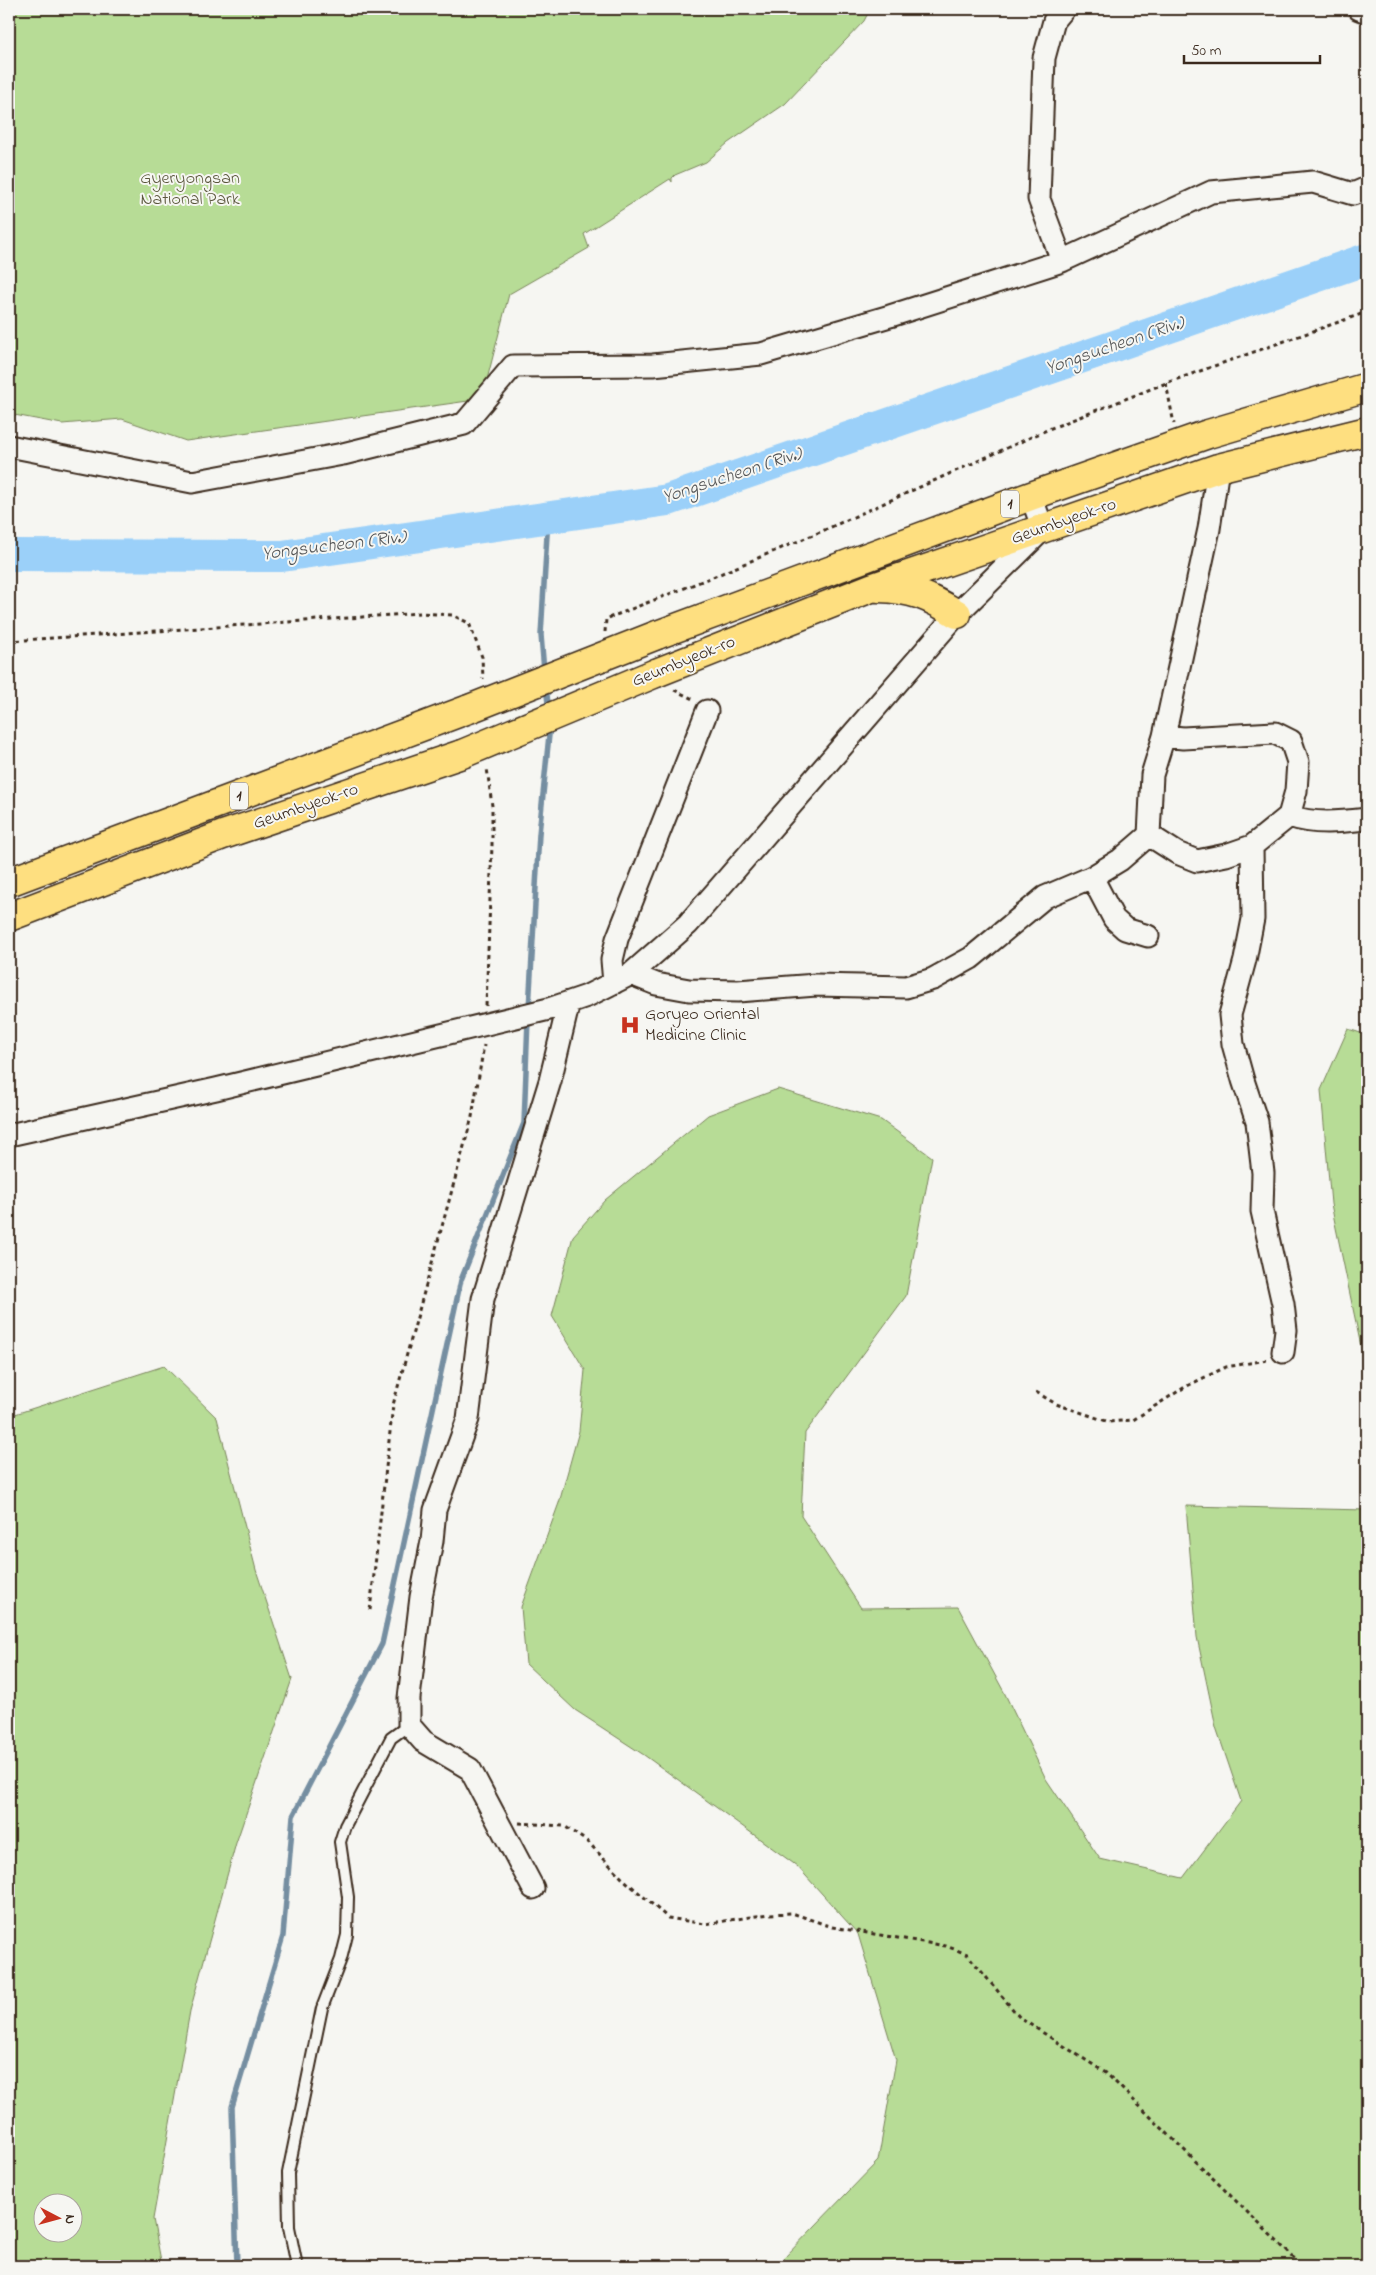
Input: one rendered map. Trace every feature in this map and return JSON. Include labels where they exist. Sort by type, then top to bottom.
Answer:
[{"type":"highway","name":"Geumbyeok-ro","points":[[9,882],[469,709],[657,635],[1031,496],[1208,434],[1367,387]]},
{"type":"highway","name":"Geumbyeok-ro","points":[[9,917],[223,836],[475,759],[662,681],[871,588],[1218,468],[1367,431]]},
{"type":"highway","points":[[871,588],[904,589],[933,599],[957,614]]},
{"type":"street","points":[[1062,261],[1039,199],[1044,58],[1054,21],[1064,9]]},
{"type":"street","points":[[1359,9],[1367,12]]},
{"type":"street","points":[[9,446],[192,482],[343,454],[464,424],[513,366],[653,365],[761,354],[890,316],[1062,261],[1211,192],[1313,182],[1354,194],[1367,188]]},
{"type":"street","points":[[622,978],[689,990],[738,991],[816,985],[906,987],[934,979],[971,958],[1045,897],[1092,877],[1120,860],[1149,835],[1152,774],[1164,736],[1209,529],[1218,468]]},
{"type":"street","points":[[9,1135],[225,1087],[549,1009],[622,978],[688,924],[957,614],[1043,529],[1031,496]]},
{"type":"street","points":[[622,978],[612,960],[617,939],[707,711]]},
{"type":"street","points":[[1149,835],[1177,853],[1197,861],[1226,855],[1252,846],[1289,816],[1296,791],[1298,762],[1291,741],[1275,733],[1183,738],[1164,736]]},
{"type":"street","points":[[1289,816],[1331,824],[1367,819]]},
{"type":"street","points":[[1252,846],[1253,919],[1245,960],[1230,1014],[1233,1044],[1258,1122],[1263,1173],[1262,1211],[1283,1304],[1286,1330],[1283,1352]]},
{"type":"street","points":[[1092,877],[1114,919],[1125,929],[1148,936]]},
{"type":"street","points":[[533,1888],[501,1824],[470,1769],[423,1741],[410,1725],[409,1698],[421,1597],[432,1541],[435,1510],[468,1419],[483,1300],[550,1081],[569,1002]]},
{"type":"lane","points":[[297,2266],[290,2227],[288,2173],[322,2008],[348,1935],[348,1897],[340,1842],[345,1826],[392,1738],[410,1725]]},
{"type":"path","points":[[605,640],[606,619],[612,616],[820,532],[1048,429],[1166,383],[1367,312]]},
{"type":"path","points":[[1166,383],[1176,430]]},
{"type":"path","points":[[9,641],[421,614],[452,615],[469,623],[482,657],[483,686]]},
{"type":"path","points":[[662,681],[698,702],[707,711]]},
{"type":"path","points":[[370,1610],[393,1405],[472,1117],[491,1023],[492,806],[475,759]]},
{"type":"path","points":[[1036,1392],[1056,1404],[1109,1422],[1133,1420],[1185,1388],[1226,1367],[1266,1360],[1283,1352]]},
{"type":"path","points":[[501,1824],[523,1823],[564,1826],[588,1842],[622,1878],[668,1918],[705,1924],[769,1914],[792,1913],[832,1927],[946,1946],[967,1954],[1020,2018],[1106,2073],[1302,2266]]},
{"type":"green space","name":"Gyeryongsan National Park","points":[[9,9],[870,9],[864,21],[785,104],[728,143],[706,162],[675,175],[672,178],[672,182],[670,179],[584,234],[589,248],[509,294],[482,399],[186,441],[122,419],[62,424],[9,414]]},
{"type":"green space","points":[[1348,1029],[1367,1035],[1367,1375],[1331,1204],[1321,1090]]},
{"type":"green space","points":[[778,1089],[881,1120],[932,1157],[906,1296],[805,1433],[801,1516],[861,1608],[958,1607],[1004,1692],[1046,1779],[1100,1859],[1183,1878],[1241,1801],[1216,1727],[1197,1637],[1186,1506],[1367,1510],[1367,2266],[787,2266],[784,2258],[878,2161],[896,2060],[858,1934],[797,1866],[644,1755],[575,1710],[526,1664],[521,1607],[559,1503],[579,1431],[585,1370],[552,1316],[573,1236],[605,1200],[708,1115]]},
{"type":"green space","points":[[164,1366],[217,1418],[256,1570],[292,1679],[236,1843],[190,2011],[153,2219],[162,2266],[9,2266],[9,1416]]},
{"type":"waterway","name":"Yongsucheon (Riv.)","points":[[9,555],[282,556],[668,500],[1367,259]]},
{"type":"waterway","points":[[544,671],[541,635],[548,518]]},
{"type":"waterway","points":[[546,687],[549,711]]},
{"type":"waterway","points":[[529,1009],[539,834],[550,725]]},
{"type":"waterway","points":[[237,2266],[232,2107],[283,1936],[293,1816],[382,1644],[461,1280],[524,1123],[528,1019]]},
{"type":"place","name":"Goryeo Oriental Medicine Clinic","points":[[630,1025]]}]
